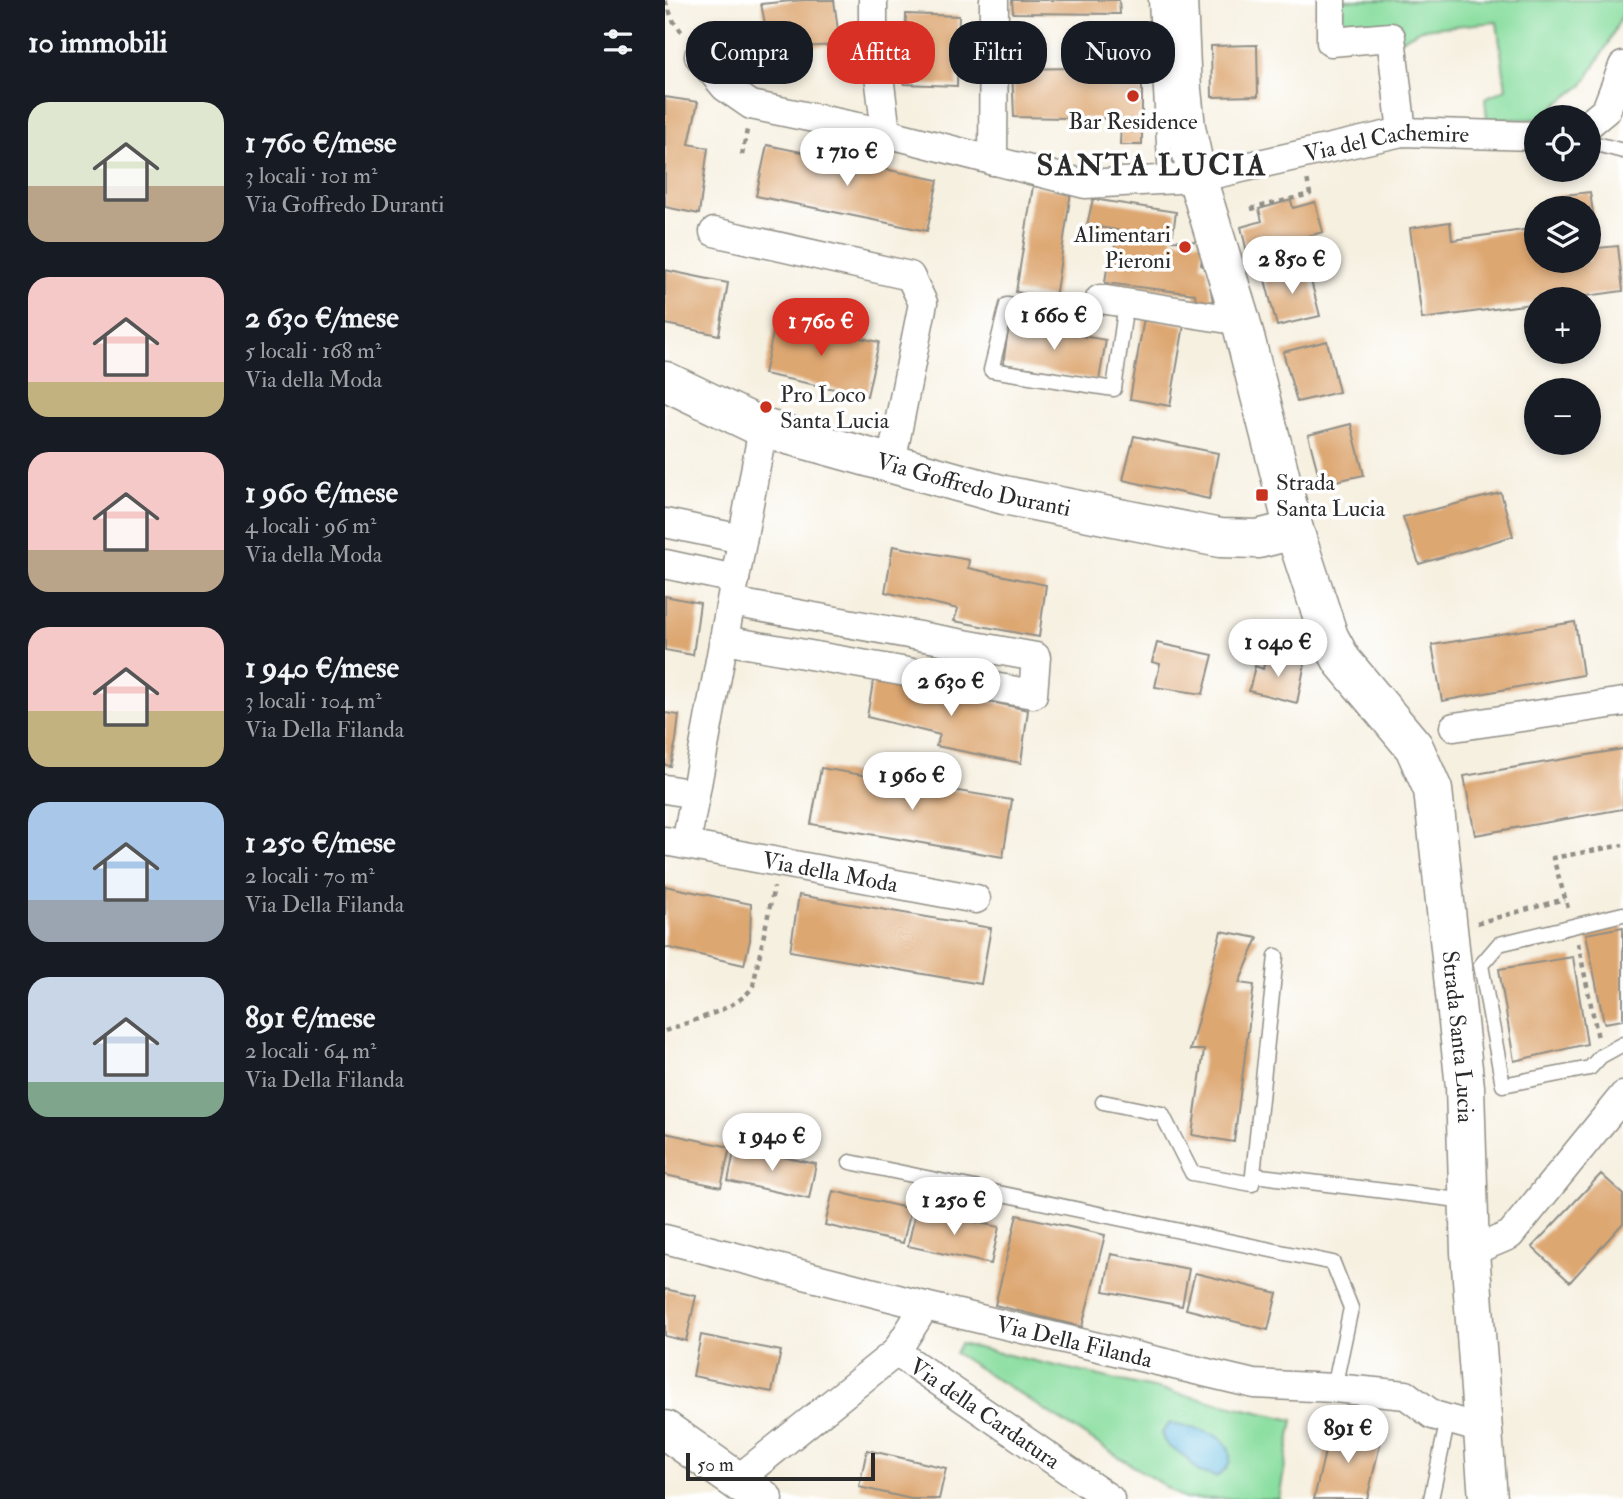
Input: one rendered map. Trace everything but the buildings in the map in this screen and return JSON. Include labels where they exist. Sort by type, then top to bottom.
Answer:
[{"type":"street","points":[[873,0],[873,26],[886,133]]},
{"type":"street","points":[[993,161],[995,0]]},
{"type":"street","name":"Strada Santa Lucia","points":[[1178,0],[1186,127],[1181,179],[1241,321],[1294,530],[1329,637],[1342,661],[1414,747],[1433,790],[1465,1087],[1470,1252],[1465,1424],[1489,1499]]},
{"type":"street","points":[[1331,0],[1331,42],[1391,37],[1402,132]]},
{"type":"street","points":[[1601,114],[1606,110],[1623,66]]},
{"type":"street","name":"Via del Cachemire","points":[[722,84],[751,105],[886,133],[1085,184],[1181,179],[1402,132],[1524,136]]},
{"type":"street","points":[[714,232],[910,276],[923,303],[891,463]]},
{"type":"street","points":[[1113,301],[1241,321]]},
{"type":"street","name":"Via Goffredo Duranti","points":[[665,381],[763,428],[1004,495],[1220,538],[1258,539],[1294,530]]},
{"type":"street","name":"Via della Moda","points":[[763,428],[695,794],[676,843],[976,899]]},
{"type":"street","points":[[665,523],[743,539]]},
{"type":"street","points":[[665,564],[733,590],[1036,657],[1033,694],[724,639]]},
{"type":"street","points":[[1454,727],[1623,702]]},
{"type":"street","points":[[665,789],[695,794]]},
{"type":"street","points":[[1470,1252],[1510,1235],[1623,1096]]},
{"type":"street","name":"Via Della Filanda","points":[[665,1239],[925,1306],[1254,1384],[1406,1395],[1433,1415],[1465,1424]]},
{"type":"street","name":"Via della Cardatura","points":[[750,1489],[896,1352],[925,1306]]},
{"type":"street","name":"Via della Cardatura","points":[[896,1352],[1110,1499]]},
{"type":"street","points":[[665,1430],[750,1489]]},
{"type":"lane","points":[[1156,0],[1181,179]]},
{"type":"lane","points":[[1601,145],[1623,150]]},
{"type":"lane","points":[[1113,301],[1114,389],[991,370],[1007,305],[1075,314],[1113,301]]},
{"type":"lane","points":[[1623,914],[1499,944],[1481,965],[1503,1086],[1590,1068],[1601,1056],[1623,1044]]},
{"type":"lane","points":[[1104,1102],[1162,1114],[1192,1173],[1252,1185],[1276,956]]},
{"type":"lane","points":[[851,1162],[1333,1263],[1351,1308],[1334,1388]]},
{"type":"lane","points":[[1253,1175],[1469,1202]]},
{"type":"lane","points":[[1431,1499],[1465,1424]]},
{"type":"path","points":[[665,1],[674,22],[686,38]]},
{"type":"path","points":[[1251,209],[1310,194],[1303,153]]},
{"type":"path","points":[[1471,934],[1476,924],[1565,899],[1553,858],[1623,845]]},
{"type":"path","points":[[665,1031],[732,1005],[749,993],[753,986],[780,862]]},
{"type":"path","points":[[1574,926],[1601,1056]]},
{"type":"green space","points":[[1336,0],[1623,0],[1623,13],[1583,85],[1555,105],[1524,105],[1524,119],[1487,119],[1485,98],[1506,89],[1497,22],[1421,29],[1399,41],[1336,37]]},
{"type":"green space","points":[[960,1344],[1293,1420],[1279,1499],[1185,1499],[955,1353]]},
{"type":"water","points":[[1170,1423],[1207,1432],[1223,1441],[1230,1455],[1227,1468],[1216,1477],[1199,1472],[1163,1439],[1162,1432]]},
{"type":"place","name":"Bar Residence","points":[[1133,96]]},
{"type":"place","name":"Alimentari Pieroni","points":[[1185,247]]},
{"type":"place","name":"Pro Loco Santa Lucia","points":[[766,407]]},
{"type":"place","name":"Strada Santa Lucia","points":[[1262,495]]},
{"type":"district","name":"SANTA LUCIA","points":[[1152,165]]}]
